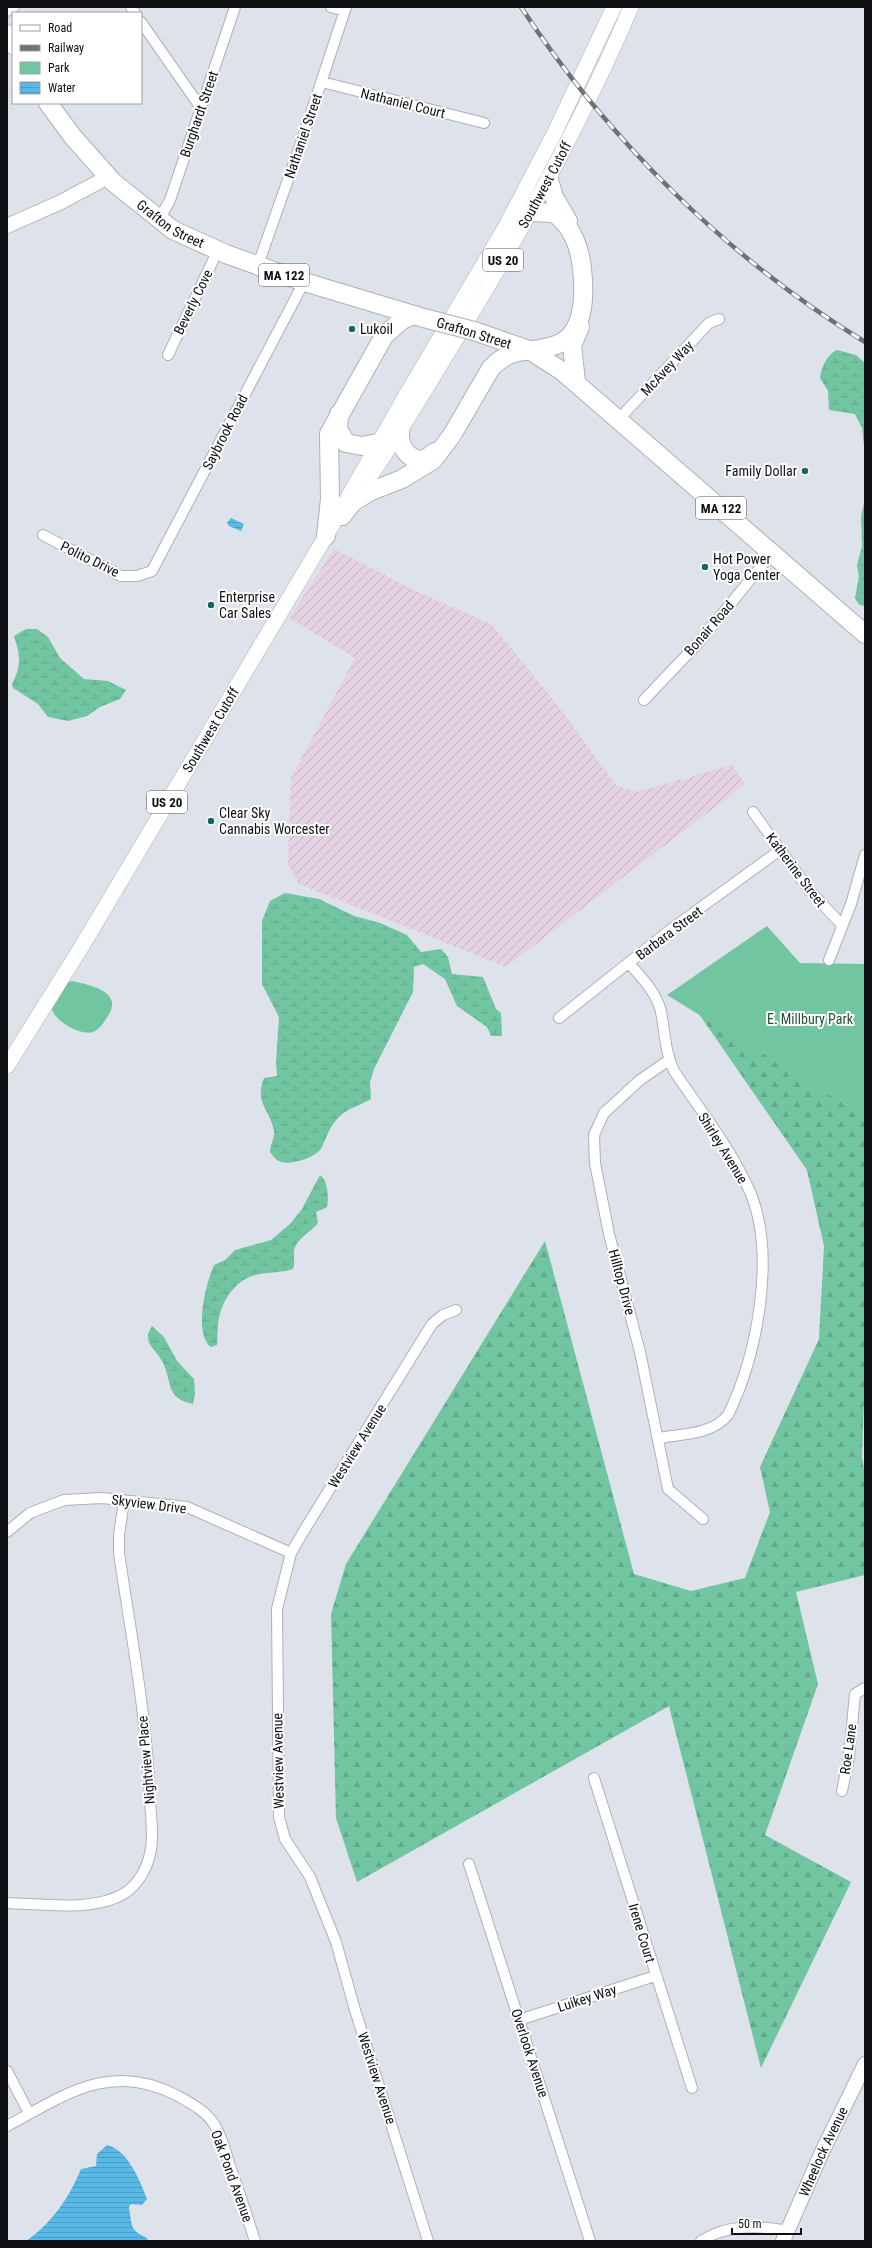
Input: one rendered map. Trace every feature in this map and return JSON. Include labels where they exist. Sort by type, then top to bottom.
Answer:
[{"type":"highway","points":[[7,34],[12,44]]},
{"type":"highway","name":"Grafton Street","points":[[49,104],[108,177],[173,230],[218,250],[304,282],[376,304],[482,333],[529,350],[545,359],[576,382],[865,634]]},
{"type":"highway","points":[[549,180],[557,203],[582,247],[588,270],[586,309],[572,345],[576,382]]},
{"type":"highway","points":[[353,502],[369,492],[402,479],[433,460],[452,435],[491,368],[510,353],[517,350],[529,350],[557,345],[571,335],[578,322],[583,288],[579,251],[565,224],[554,213],[531,212]]},
{"type":"highway","points":[[376,304],[384,322],[384,336]]},
{"type":"highway","points":[[326,536],[330,499],[328,444],[332,426],[384,336],[402,320],[419,316]]},
{"type":"highway","points":[[400,431],[403,449],[414,458],[424,460],[437,450],[491,363],[492,345],[482,333]]},
{"type":"highway","points":[[340,414],[338,429],[346,443],[362,446],[378,443]]},
{"type":"highway","name":"Southwest Cutoff","points":[[342,516],[353,502]]},
{"type":"main road","name":"Southwest Cutoff","points":[[7,1066],[82,946],[326,536],[378,443],[536,171],[614,7]]},
{"type":"main road","name":"Southwest Cutoff","points":[[353,502],[400,431],[477,307],[549,180],[611,56],[631,7]]},
{"type":"main road","name":"Southwest Cutoff","points":[[326,536],[342,516]]},
{"type":"street","points":[[7,11],[14,7]]},
{"type":"street","name":"Burghardt Street","points":[[159,220],[170,200],[235,7]]},
{"type":"street","points":[[331,7],[346,9]]},
{"type":"street","name":"Nathaniel Street","points":[[258,265],[346,9]]},
{"type":"street","points":[[142,23],[201,108]]},
{"type":"street","name":"Nathaniel Court","points":[[322,82],[484,124]]},
{"type":"street","points":[[7,226],[61,202],[108,177]]},
{"type":"street","name":"Beverly Cove","points":[[168,354],[218,250]]},
{"type":"street","name":"Saybrook Road","points":[[140,575],[152,571],[156,565],[304,282]]},
{"type":"street","name":"McAvey Way","points":[[618,420],[708,323],[719,319]]},
{"type":"street","name":"Polito Drive","points":[[43,535],[121,576],[140,575]]},
{"type":"street","name":"Bonair Road","points":[[644,700],[700,641],[772,553]]},
{"type":"street","name":"Katherine Street","points":[[753,812],[810,891],[842,925]]},
{"type":"street","name":"Barbara Street","points":[[559,1018],[670,930],[780,850]]},
{"type":"street","points":[[829,960],[853,897],[865,855]]},
{"type":"street","name":"Shirley Avenue","points":[[630,963],[647,984],[659,1005],[669,1060],[674,1071],[722,1141],[751,1195],[759,1226],[762,1274],[755,1326],[748,1359],[728,1415],[722,1422],[711,1429],[658,1438]]},
{"type":"street","name":"Hilltop Drive","points":[[669,1060],[640,1080],[610,1106],[600,1120],[594,1135],[595,1163],[609,1234],[640,1352],[668,1489],[703,1519]]},
{"type":"street","name":"Westview Avenue","points":[[428,2241],[355,2010],[336,1942],[310,1877],[285,1839],[279,1817],[277,1609],[291,1553],[432,1324],[443,1315],[456,1310]]},
{"type":"street","name":"Skyview Drive","points":[[7,1532],[30,1513],[64,1500],[102,1498],[187,1507],[291,1553]]},
{"type":"street","name":"Nightview Place","points":[[7,1903],[88,1904],[107,1901],[127,1891],[136,1884],[144,1871],[150,1854],[149,1775],[144,1721],[119,1553],[118,1535],[124,1501]]},
{"type":"street","name":"Roe Lane","points":[[842,1791],[849,1758],[855,1694],[865,1688]]},
{"type":"street","name":"Irene Court","points":[[594,1778],[655,1976],[692,2088]]},
{"type":"street","name":"Overlook Avenue","points":[[469,1864],[590,2241]]},
{"type":"street","name":"Luikey Way","points":[[518,2020],[655,1976]]},
{"type":"street","name":"Wheelock Avenue","points":[[786,2236],[822,2152],[865,2064]]},
{"type":"street","points":[[7,2071],[29,2113]]},
{"type":"street","name":"Oak Pond Avenue","points":[[7,2126],[29,2113],[81,2088],[118,2080],[145,2084],[168,2091],[195,2106],[207,2116],[217,2130],[255,2241]]},
{"type":"street","points":[[701,2241],[727,2230],[759,2226],[786,2236]]},
{"type":"shaded area","points":[[334,549],[418,592],[491,624],[555,702],[617,786],[637,792],[732,765],[745,784],[506,967],[299,884],[288,864],[291,778],[355,658],[289,618]]},
{"type":"green space","points":[[837,350],[856,355],[865,363],[865,455],[862,428],[855,414],[829,410],[828,391],[820,378],[825,362],[833,352]]},
{"type":"green space","points":[[865,499],[865,606],[863,606],[858,603],[855,598],[859,576],[857,565],[862,546],[861,516]]},
{"type":"green space","points":[[26,629],[37,629],[48,637],[60,658],[84,679],[108,681],[126,690],[120,699],[100,707],[87,716],[68,721],[48,717],[38,704],[13,688],[12,684],[19,665],[18,649],[14,636]]},
{"type":"green space","points":[[285,893],[319,899],[354,916],[380,923],[407,935],[421,952],[441,949],[448,957],[452,974],[483,977],[496,1009],[501,1013],[502,1036],[491,1036],[487,1027],[457,1006],[445,979],[423,964],[414,967],[413,992],[374,1069],[370,1082],[371,1099],[347,1111],[339,1117],[330,1128],[321,1149],[318,1152],[297,1162],[286,1163],[278,1160],[270,1152],[274,1131],[261,1094],[261,1087],[264,1078],[277,1076],[276,1062],[279,1017],[262,984],[262,921],[270,901]]},
{"type":"green space","name":"E. Millbury Park","points":[[767,926],[800,963],[865,964],[865,1117],[667,995]]},
{"type":"green space","points":[[72,981],[95,987],[108,995],[112,1001],[112,1007],[108,1016],[99,1028],[93,1032],[88,1033],[75,1030],[63,1023],[54,1014],[52,1009],[68,982]]},
{"type":"green space","points":[[699,1014],[865,1117],[865,1371],[862,1457],[865,1476],[865,1575],[796,1592],[818,1684],[765,1835],[851,1882],[761,2068],[669,1706],[357,1882],[336,1818],[331,1614],[346,1564],[545,1241],[634,1574],[691,1591],[745,1578],[770,1512],[760,1467],[819,1339],[824,1246],[807,1170]]},
{"type":"green space","points":[[320,1175],[323,1177],[326,1185],[328,1195],[327,1207],[316,1212],[318,1223],[297,1243],[294,1252],[293,1269],[256,1275],[238,1284],[225,1301],[222,1308],[218,1321],[217,1345],[211,1347],[206,1340],[203,1331],[202,1320],[205,1295],[214,1265],[225,1260],[235,1250],[271,1240],[290,1224],[302,1209]]},
{"type":"green space","points":[[152,1326],[164,1337],[177,1361],[194,1379],[195,1394],[193,1404],[177,1398],[173,1393],[162,1361],[148,1341],[149,1332]]},
{"type":"water","points":[[231,518],[244,524],[241,531],[229,526],[227,523]]},
{"type":"water","points":[[107,2145],[121,2153],[132,2167],[141,2184],[147,2199],[142,2205],[131,2204],[129,2207],[132,2226],[137,2232],[147,2238],[148,2241],[26,2241],[44,2226],[59,2209],[71,2190],[81,2169],[96,2166],[97,2154]]},
{"type":"railway","points":[[521,7],[555,56],[592,104],[632,150],[675,193],[719,235],[766,273],[815,309],[865,342]]},
{"type":"place","name":"Lukoil","points":[[352,329]]},
{"type":"place","name":"Family Dollar","points":[[805,471]]},
{"type":"place","name":"Hot Power Yoga Center","points":[[705,567]]},
{"type":"place","name":"Enterprise Car Sales","points":[[211,605]]},
{"type":"place","name":"Clear Sky Cannabis Worcester","points":[[211,821]]}]
